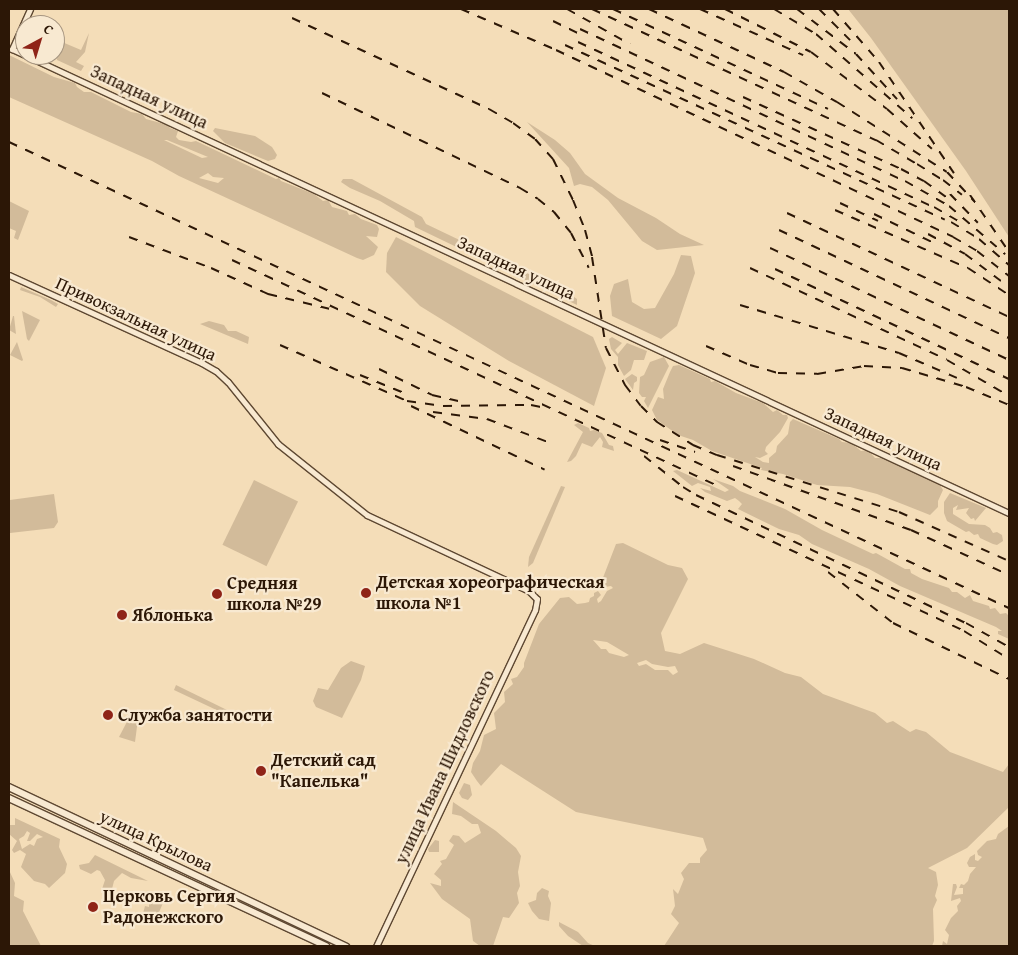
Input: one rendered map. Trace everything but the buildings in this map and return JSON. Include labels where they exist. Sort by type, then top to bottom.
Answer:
[{"type":"main road","name":"улица Крылова","points":[[9,787],[346,946]]},
{"type":"main road","name":"улица Крылова","points":[[9,798],[326,946]]},
{"type":"street","name":"Западная улица","points":[[30,9],[12,49],[1009,513]]},
{"type":"street","name":"Привокзальная улица","points":[[9,275],[216,371],[228,382],[278,444],[368,514],[529,590],[537,599]]},
{"type":"street","name":"улица Ивана Шидловского","points":[[376,946],[536,610],[537,599]]},
{"type":"shaded area","points":[[848,9],[1009,9],[1009,237],[966,171],[871,38]]},
{"type":"shaded area","points":[[89,33],[85,52],[76,62],[84,66],[81,71],[65,64],[65,43],[81,50]]},
{"type":"shaded area","points":[[9,55],[15,58],[15,65],[29,65],[54,77],[75,83],[84,92],[91,92],[131,112],[142,114],[146,119],[168,125],[170,128],[178,131],[176,137],[179,140],[196,141],[276,179],[279,178],[281,181],[314,194],[323,201],[328,200],[332,207],[347,211],[349,215],[355,214],[361,219],[377,225],[379,229],[377,237],[366,236],[378,247],[374,255],[363,260],[357,258],[179,176],[152,161],[9,97]],"holes":[[[164,140],[208,157],[202,158]],[[208,173],[213,177],[224,178],[218,183],[199,178]]]},
{"type":"shaded area","points":[[527,122],[555,140],[570,153],[585,174],[618,198],[656,218],[680,234],[704,245],[657,250],[642,241],[608,200],[592,187],[580,184],[574,186],[569,168]]},
{"type":"shaded area","points":[[215,128],[255,136],[272,147],[277,155],[275,159],[268,161],[225,143],[213,131]]},
{"type":"shaded area","points":[[343,179],[352,179],[422,217],[426,224],[562,289],[577,299],[577,305],[415,227],[414,221],[380,201],[350,188],[341,182]]},
{"type":"shaded area","points":[[9,201],[29,211],[18,240],[14,238],[16,231],[9,228]]},
{"type":"shaded area","points":[[396,237],[593,337],[606,368],[594,406],[509,361],[420,306],[386,272],[387,253]]},
{"type":"shaded area","points":[[681,255],[691,256],[695,273],[677,326],[661,339],[612,316],[610,296],[614,284],[628,279],[632,302],[644,309],[655,308],[674,274]]},
{"type":"shaded area","points":[[21,287],[58,304],[56,307],[40,297],[20,290]]},
{"type":"shaded area","points":[[22,311],[40,320],[29,341],[27,339]]},
{"type":"shaded area","points":[[14,316],[16,334],[9,330]]},
{"type":"shaded area","points":[[209,321],[224,325],[228,331],[236,331],[249,337],[248,344],[200,324]]},
{"type":"shaded area","points":[[612,337],[622,343],[615,350],[618,354],[627,343],[647,351],[644,360],[634,360],[631,370],[624,376],[618,365],[618,357],[611,349],[609,339]]},
{"type":"shaded area","points":[[17,342],[23,360],[22,361],[10,355]]},
{"type":"shaded area","points":[[664,357],[669,366],[648,408],[644,401],[646,397],[642,397],[639,393],[640,377],[644,375],[650,362]]},
{"type":"shaded area","points":[[679,365],[710,379],[711,382],[715,381],[736,393],[763,403],[773,412],[777,410],[783,415],[787,415],[788,418],[780,432],[766,447],[765,451],[768,454],[760,458],[755,457],[763,462],[769,463],[769,458],[776,452],[777,446],[788,434],[790,422],[793,419],[842,442],[851,443],[861,451],[868,450],[875,458],[882,458],[940,485],[943,490],[938,501],[938,507],[930,515],[877,494],[850,487],[817,485],[783,474],[761,470],[762,468],[712,451],[693,440],[678,435],[657,420],[652,410],[658,397],[664,399],[663,389],[673,366]]},
{"type":"shaded area","points":[[632,374],[637,377],[633,390],[625,379]]},
{"type":"shaded area","points":[[578,423],[589,428],[590,431],[594,430],[602,433],[609,445],[613,446],[614,451],[602,447],[603,442],[600,437],[592,447],[582,443],[576,456],[567,462],[583,432],[574,425]]},
{"type":"shaded area","points":[[677,470],[725,492],[729,490],[713,479],[733,486],[740,491],[785,509],[822,530],[873,554],[876,553],[905,569],[910,569],[911,573],[922,579],[949,588],[952,592],[957,592],[965,598],[970,595],[973,601],[989,606],[990,609],[995,608],[1000,614],[1006,613],[1009,616],[1009,639],[998,634],[998,631],[1002,631],[996,627],[900,586],[869,569],[812,544],[799,535],[779,529],[738,509],[742,504],[735,498],[727,501],[700,488],[711,491],[710,487],[698,483],[692,486],[673,471]]},
{"type":"shaded area","points":[[254,480],[298,501],[266,566],[222,545]]},
{"type":"shaded area","points":[[561,486],[565,487],[533,563],[528,567],[529,557]]},
{"type":"shaded area","points":[[950,493],[986,508],[975,521],[974,518],[971,519],[966,513],[969,508],[956,510],[958,505],[953,508],[953,514],[969,524],[985,525],[993,533],[997,532],[1002,535],[1003,541],[997,545],[993,544],[980,538],[978,534],[974,535],[969,531],[966,532],[947,521],[944,513],[944,502]]},
{"type":"shaded area","points":[[54,494],[58,522],[54,528],[10,533],[10,500]]},
{"type":"shaded area","points":[[623,543],[668,565],[682,568],[688,579],[661,633],[665,651],[680,654],[704,643],[754,659],[785,673],[801,677],[823,694],[875,713],[887,723],[893,721],[910,732],[916,729],[926,732],[950,752],[1003,772],[1009,764],[1009,807],[967,848],[928,868],[936,872],[938,885],[935,896],[937,900],[933,909],[934,941],[932,946],[664,946],[679,923],[671,914],[675,906],[673,889],[678,894],[684,879],[681,873],[689,863],[700,863],[700,858],[707,850],[703,838],[576,812],[501,764],[481,786],[477,781],[471,772],[473,763],[480,751],[484,735],[496,729],[494,713],[505,702],[504,692],[513,684],[511,679],[517,677],[524,667],[539,624],[560,598],[569,597],[577,604],[585,603],[589,602],[594,593],[598,591],[601,595],[597,599],[598,603],[601,601],[607,591],[613,588],[611,586],[599,588],[616,544]],"holes":[[[593,640],[607,642],[629,655],[624,657],[609,653],[606,649],[601,649]],[[646,660],[652,664],[668,667],[675,666],[678,672],[673,675],[668,670],[655,670],[646,664],[639,666],[637,663]]]},
{"type":"shaded area","points":[[351,661],[365,666],[361,680],[342,718],[316,707],[313,701],[318,688],[328,690],[341,668]]},
{"type":"shaded area","points":[[176,685],[227,710],[225,714],[174,690]]},
{"type":"shaded area","points":[[130,716],[138,719],[135,742],[119,737]]},
{"type":"shaded area","points":[[464,783],[470,785],[472,795],[468,800],[462,798],[459,793]]},
{"type":"shaded area","points":[[453,802],[496,831],[516,848],[521,856],[518,872],[520,886],[517,893],[519,903],[509,918],[503,917],[493,946],[480,946],[473,941],[470,919],[442,899],[430,883],[441,886],[441,880],[434,874],[442,864],[440,861],[446,859],[454,845],[449,841],[453,835],[459,836],[465,843],[481,833],[478,824],[472,824],[461,816],[452,814]]},
{"type":"shaded area","points":[[15,818],[60,839],[59,847],[67,864],[65,873],[49,888],[45,884],[34,881],[21,867],[26,854],[20,850],[14,853],[12,850],[17,841],[9,834],[9,825],[15,825]],"holes":[[[27,831],[30,833],[27,841],[30,841],[37,834],[43,837],[37,839],[34,846],[30,844],[22,849],[19,839]]]},
{"type":"shaded area","points":[[1009,826],[1009,946],[942,946],[943,941],[947,944],[949,935],[945,930],[951,918],[958,911],[957,906],[961,901],[960,898],[951,901],[953,884],[956,884],[957,887],[954,895],[963,894],[963,888],[959,888],[961,884],[964,885],[968,881],[970,874],[976,867],[969,867],[967,863],[970,857],[975,854],[975,860],[978,861],[982,857],[978,855],[977,851],[987,841],[996,839],[998,834]]},
{"type":"shaded area","points":[[435,840],[439,841],[439,852],[429,852],[428,849]]},
{"type":"shaded area","points":[[95,855],[148,881],[131,878],[122,873],[114,881],[112,889],[105,892],[102,889],[105,880],[100,871],[97,870],[91,874],[80,869],[79,865],[89,863]]},
{"type":"shaded area","points":[[9,870],[15,883],[14,896],[24,901],[23,911],[41,946],[9,946]]},
{"type":"shaded area","points":[[542,888],[549,891],[548,896],[551,903],[549,921],[539,919],[528,903],[536,900],[537,893]]},
{"type":"shaded area","points":[[156,901],[163,903],[157,917],[151,917],[143,924],[141,921],[145,906],[149,907],[149,904]]},
{"type":"shaded area","points":[[559,922],[578,932],[588,943],[595,946],[583,946],[568,936],[559,926]]},
{"type":"railway","points":[[461,9],[556,50],[953,237],[977,251],[1009,276]]},
{"type":"railway","points":[[567,9],[630,44]]},
{"type":"railway","points":[[592,9],[876,140],[922,167]]},
{"type":"railway","points":[[613,9],[828,109]]},
{"type":"railway","points":[[649,9],[784,72],[837,102],[947,172],[974,201]]},
{"type":"railway","points":[[700,9],[803,55]]},
{"type":"railway","points":[[725,9],[811,52],[887,109],[932,149]]},
{"type":"railway","points":[[774,9],[816,34],[912,118]]},
{"type":"railway","points":[[797,9],[856,54],[897,99]]},
{"type":"railway","points":[[819,9],[850,40]]},
{"type":"railway","points":[[833,9],[879,62],[954,173]]},
{"type":"railway","points":[[292,18],[489,109],[535,139],[553,159],[585,230],[592,257],[606,348],[625,385],[641,406],[657,422],[693,445],[717,455],[899,512],[1009,561]]},
{"type":"railway","points":[[553,21],[584,36]]},
{"type":"railway","points":[[580,29],[905,181],[949,206],[1005,254]]},
{"type":"railway","points":[[578,42],[934,207],[960,222]]},
{"type":"railway","points":[[565,45],[945,220]]},
{"type":"railway","points":[[322,93],[520,188],[538,199],[554,212],[571,233],[589,268]]},
{"type":"railway","points":[[743,97],[901,169],[924,181],[953,202]]},
{"type":"railway","points":[[9,142],[1009,608]]},
{"type":"railway","points":[[917,164],[943,180],[962,195]]},
{"type":"railway","points":[[950,194],[978,223]]},
{"type":"railway","points":[[970,195],[1007,249]]},
{"type":"railway","points":[[840,203],[878,221]]},
{"type":"railway","points":[[835,210],[968,268],[1009,295]]},
{"type":"railway","points":[[787,213],[1009,317]]},
{"type":"railway","points":[[874,214],[932,242]]},
{"type":"railway","points":[[951,222],[979,239],[1009,265]]},
{"type":"railway","points":[[779,230],[1009,338]]},
{"type":"railway","points":[[928,234],[965,254],[1001,281]]},
{"type":"railway","points":[[129,237],[211,268],[268,294],[330,309]]},
{"type":"railway","points":[[770,248],[1009,360]]},
{"type":"railway","points":[[232,260],[720,487]]},
{"type":"railway","points":[[750,268],[947,360],[1009,396]]},
{"type":"railway","points":[[775,269],[1009,379]]},
{"type":"railway","points":[[740,305],[899,353],[957,378]]},
{"type":"railway","points":[[280,345],[407,401],[443,406],[531,405],[541,407]]},
{"type":"railway","points":[[706,346],[750,365],[778,373],[817,374],[864,366],[902,368],[966,387],[1009,405]]},
{"type":"railway","points":[[379,369],[432,395],[459,401]]},
{"type":"railway","points":[[360,375],[409,395]]},
{"type":"railway","points":[[411,406],[545,470]]},
{"type":"railway","points":[[433,412],[487,419],[553,444]]},
{"type":"railway","points":[[660,440],[695,452]]},
{"type":"railway","points":[[644,456],[696,495],[966,623],[1009,647]]},
{"type":"railway","points":[[733,466],[911,530],[1009,575]]},
{"type":"railway","points":[[675,496],[964,631],[1009,659]]},
{"type":"railway","points":[[828,572],[893,623],[1009,679]]},
{"type":"place","name":"Детская хореографическая школа №1","points":[[366,593]]},
{"type":"place","name":"Средняя школа №29","points":[[217,594]]},
{"type":"place","name":"Яблонька","points":[[122,615]]},
{"type":"place","name":"Служба занятости","points":[[108,715]]},
{"type":"place","name":"Детский сад \"Капелька\"","points":[[261,771]]},
{"type":"place","name":"Церковь Сергия Радонежского","points":[[93,907]]}]
